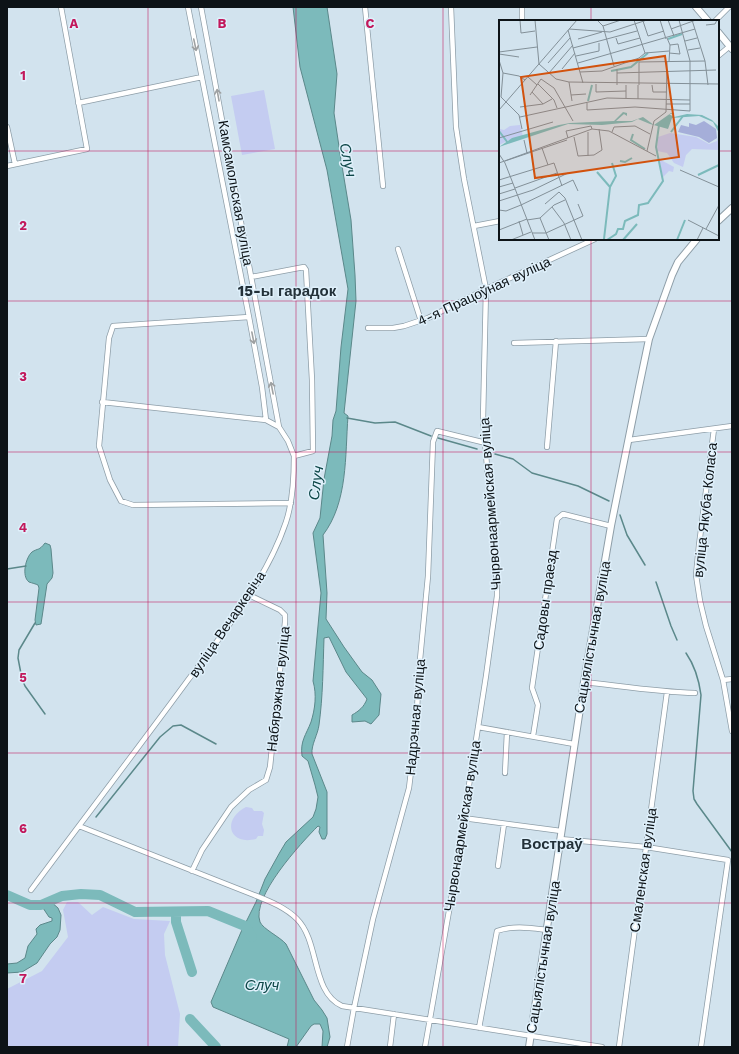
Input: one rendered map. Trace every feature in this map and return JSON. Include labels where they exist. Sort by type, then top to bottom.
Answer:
[{"type":"main road","points":[[696,7],[707,20]]},
{"type":"main road","points":[[719,33],[731,47]]},
{"type":"main road","points":[[719,220],[732,208]]},
{"type":"main road","name":"Сацыялістычная вуліца","points":[[529,1047],[548,930],[584,682],[611,526],[649,339],[674,269],[696,240]]},
{"type":"street","points":[[7,166],[87,149],[61,7]]},
{"type":"street","name":"Камсамольская вуліца","points":[[188,7],[249,317],[262,387],[266,420]]},
{"type":"street","name":"Камсамольская вуліца","points":[[201,7],[279,427]]},
{"type":"street","points":[[365,7],[383,186]]},
{"type":"street","name":"Чырвонаармейская вуліца","points":[[425,1047],[452,894],[497,596],[484,418],[486,289],[464,179],[456,127],[451,7]]},
{"type":"street","points":[[522,7],[522,20]]},
{"type":"street","points":[[715,20],[729,7]]},
{"type":"street","points":[[719,55],[731,47]]},
{"type":"street","points":[[78,103],[202,78]]},
{"type":"street","points":[[7,127],[15,164]]},
{"type":"street","points":[[474,226],[499,221]]},
{"type":"street","name":"4-я Працоўная вуліца","points":[[368,328],[393,328],[421,321],[436,315],[486,289],[594,240]]},
{"type":"street","points":[[398,249],[421,321]]},
{"type":"street","points":[[102,402],[266,420],[279,427],[288,441],[294,456],[313,451],[312,380],[306,270],[304,267],[251,277]]},
{"type":"street","points":[[249,317],[114,326],[109,338],[99,446],[110,480],[121,501],[133,505],[291,503]]},
{"type":"street","points":[[514,343],[649,339]]},
{"type":"street","points":[[547,447],[556,341]]},
{"type":"street","points":[[629,440],[732,426]]},
{"type":"street","name":"вуліца Якуба Коласа","points":[[714,429],[696,575],[697,588],[703,614],[723,680],[732,731]]},
{"type":"street","name":"Надрэчная вуліца","points":[[347,1047],[354,1008],[374,919],[409,788],[416,730],[419,670],[428,576],[433,442],[437,431],[486,443]]},
{"type":"street","name":"вуліца Вечаркевіча","points":[[79,826],[218,640],[260,577],[286,522],[291,503],[294,478],[294,456]]},
{"type":"street","name":"Садовы праезд","points":[[533,736],[538,705],[532,688],[557,519],[563,514],[611,526]]},
{"type":"street","name":"Набярэжная вуліца","points":[[192,871],[202,850],[231,806],[249,790],[266,780],[270,767],[286,622],[285,615],[280,610],[249,595]]},
{"type":"street","points":[[723,680],[732,678]]},
{"type":"street","points":[[584,682],[628,686],[667,692],[695,693]]},
{"type":"street","name":"Смаленская вуліца","points":[[619,1047],[667,692]]},
{"type":"street","points":[[478,727],[574,744]]},
{"type":"street","points":[[505,773],[507,732]]},
{"type":"street","points":[[464,818],[562,831]]},
{"type":"street","points":[[498,866],[504,824]]},
{"type":"street","points":[[31,890],[79,826],[267,900],[287,911],[297,919],[309,938],[320,978],[327,993],[337,1004],[354,1008],[602,1047]]},
{"type":"street","points":[[560,839],[646,847],[728,860],[700,1047]]},
{"type":"street","points":[[479,1028],[497,931],[522,927],[548,930]]},
{"type":"street","points":[[390,1047],[394,1014]]},
{"type":"shaded area","points":[[264,90],[275,149],[242,155],[231,96]]},
{"type":"shaded area","points":[[246,807],[252,808],[254,811],[262,811],[264,813],[262,824],[264,830],[263,836],[258,836],[256,839],[247,840],[239,839],[234,835],[231,824],[238,812]]},
{"type":"shaded area","points":[[67,902],[78,902],[92,915],[103,907],[134,919],[170,921],[164,934],[165,955],[180,1014],[178,1047],[7,1047],[7,989],[42,971],[68,937],[63,910]]},
{"type":"water","name":"Случ","points":[[293,7],[327,7],[337,74],[334,113],[351,220],[355,275],[356,301],[344,413],[348,416],[344,478],[337,508],[323,535],[327,593],[326,619],[362,672],[372,680],[381,694],[379,715],[371,724],[365,721],[352,722],[352,715],[361,708],[367,699],[346,672],[329,637],[324,638],[323,682],[320,714],[312,754],[327,792],[327,834],[325,839],[322,839],[319,832],[320,827],[318,826],[300,845],[270,885],[259,911],[260,922],[262,925],[286,944],[314,1000],[327,1018],[330,1037],[327,1047],[322,1047],[323,1031],[320,1024],[314,1024],[311,1026],[296,1047],[287,1047],[289,1039],[213,1007],[211,1002],[265,879],[286,842],[313,817],[318,797],[308,761],[302,756],[303,742],[311,722],[314,707],[315,691],[313,681],[321,593],[313,533],[320,518],[324,479],[332,436],[333,420],[336,411],[341,347],[348,289],[327,170],[300,67]]},
{"type":"water","points":[[45,543],[50,545],[53,573],[52,578],[47,584],[41,624],[36,625],[35,620],[39,588],[38,585],[29,582],[27,579],[25,575],[25,567],[30,554]]},
{"type":"water","points":[[50,901],[58,908],[61,915],[60,930],[57,937],[50,944],[37,963],[22,972],[7,973],[7,964],[17,963],[25,958],[28,946],[37,934],[36,929],[40,925],[52,921],[52,918],[49,917],[41,905]]},
{"type":"waterway","points":[[347,418],[375,423],[395,422],[431,436]]},
{"type":"waterway","points":[[438,438],[477,449]]},
{"type":"waterway","points":[[495,454],[513,459],[532,473],[578,486],[609,501]]},
{"type":"waterway","points":[[620,515],[627,535],[645,565]]},
{"type":"waterway","points":[[7,569],[26,566]]},
{"type":"waterway","points":[[656,582],[677,640]]},
{"type":"waterway","points":[[35,623],[19,650],[18,658],[22,679],[25,686],[45,714]]},
{"type":"waterway","points":[[686,653],[696,673],[701,695],[693,791],[694,799],[732,852]]},
{"type":"waterway","points":[[96,817],[160,737],[173,726],[181,725],[216,744]]},
{"type":"waterway","name":"Случ","points":[[7,895],[30,905],[41,905],[62,896],[81,894],[100,895],[135,912],[208,911],[245,926],[252,937]]},
{"type":"waterway","points":[[176,912],[176,922],[192,972]]},
{"type":"waterway","points":[[190,1019],[216,1047]]},
{"type":"district","name":"15-ы гарадок","points":[[287,291]]},
{"type":"district","name":"Востраў","points":[[552,844]]}]
